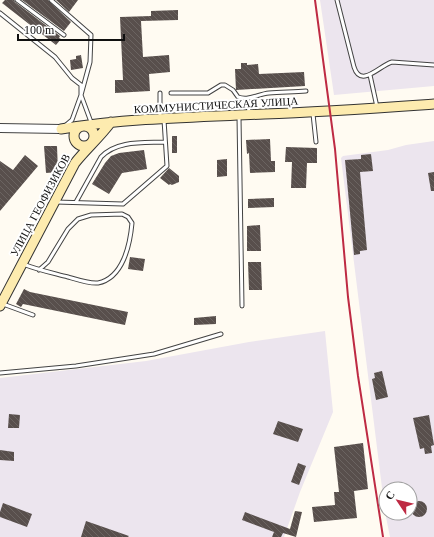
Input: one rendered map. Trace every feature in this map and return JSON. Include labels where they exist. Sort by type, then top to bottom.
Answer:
[{"type":"main road","name":"КОММУНИСТИЧЕСКАЯ УЛИЦА","points":[[61,130],[111,122],[378,109],[434,104]]},
{"type":"main road","name":"УЛИЦА ГЕОФИЗИКОВ","points":[[1,305],[75,163],[90,144],[111,122]]},
{"type":"main road","points":[[61,130],[70,134],[75,141],[77,144],[83,146],[90,144],[94,139],[94,132],[90,127],[82,126],[76,130],[74,136],[75,141],[77,150],[75,163]]},
{"type":"street","name":"КОММУНИСТИЧЕСКАЯ УЛИЦА","points":[[0,128],[61,130]]},
{"type":"lane","points":[[16,0],[64,36]]},
{"type":"lane","points":[[50,0],[91,35],[90,62],[81,95],[72,120],[61,130]]},
{"type":"lane","points":[[337,0],[355,71],[361,76],[365,77],[370,75],[386,63],[392,62],[434,65]]},
{"type":"lane","points":[[0,13],[55,57],[72,78],[81,85],[81,95],[92,125]]},
{"type":"lane","points":[[370,75],[378,109]]},
{"type":"lane","points":[[171,93],[208,93],[221,85],[225,85],[233,90],[238,97],[248,98],[267,93],[306,92]]},
{"type":"lane","points":[[54,202],[124,204],[167,166],[166,142],[160,93]]},
{"type":"lane","points":[[248,98],[249,115]]},
{"type":"lane","points":[[313,112],[316,142]]},
{"type":"lane","points":[[239,115],[242,306]]},
{"type":"lane","points":[[76,202],[101,157],[106,152],[118,145],[166,142]]},
{"type":"lane","points":[[22,264],[39,270],[97,283],[109,278],[121,266],[132,233],[132,224],[128,217],[122,214],[91,215],[78,219],[68,229],[48,262],[39,270]]},
{"type":"lane","points":[[1,305],[33,315]]},
{"type":"lane","points":[[0,373],[76,366],[154,354],[221,334]]},
{"type":"shaded area","points":[[320,0],[434,0],[434,86],[334,95]]},
{"type":"shaded area","points":[[434,141],[434,537],[390,537],[387,521],[418,521],[418,481],[381,481],[341,158],[343,156],[388,150],[406,145]]},
{"type":"shaded area","points":[[325,331],[333,412],[300,492],[284,537],[0,537],[0,378],[146,361],[249,342]]},
{"type":"building","points":[[5,0],[14,0],[60,36],[59,38],[61,39],[56,45],[2,3]]},
{"type":"building","points":[[22,0],[48,0],[71,22],[64,31]]},
{"type":"building","points":[[56,0],[78,0],[69,12]]},
{"type":"building","points":[[178,10],[178,20],[141,21],[143,57],[169,55],[170,72],[149,74],[150,91],[115,93],[115,80],[123,80],[120,17],[151,16],[151,11]]},
{"type":"building","points":[[81,55],[83,68],[71,70],[70,60],[76,59],[76,56]]},
{"type":"building","points":[[241,63],[247,63],[247,65],[258,64],[259,74],[304,72],[305,86],[236,90],[235,69],[241,69]]},
{"type":"building","points":[[172,136],[177,136],[177,153],[172,153]]},
{"type":"building","points":[[270,139],[271,161],[275,161],[275,172],[250,173],[249,153],[247,154],[246,140]]},
{"type":"building","points":[[44,146],[57,146],[58,172],[46,173]]},
{"type":"building","points":[[286,147],[317,148],[317,163],[307,163],[306,188],[291,188],[292,162],[285,162]]},
{"type":"building","points":[[144,150],[147,169],[122,173],[109,194],[92,184],[111,156],[119,153]]},
{"type":"building","points":[[371,154],[373,171],[360,172],[367,250],[360,251],[360,254],[354,255],[345,160],[361,159],[361,155]]},
{"type":"building","points":[[25,155],[38,166],[0,211],[0,161],[13,170]]},
{"type":"building","points":[[227,159],[227,176],[217,177],[217,160]]},
{"type":"building","points":[[169,168],[179,176],[179,182],[172,185],[169,185],[160,178]]},
{"type":"building","points":[[434,172],[434,191],[431,191],[428,173]]},
{"type":"building","points":[[274,198],[274,207],[248,208],[248,199]]},
{"type":"building","points":[[260,225],[261,251],[247,251],[247,226]]},
{"type":"building","points":[[130,257],[145,259],[143,271],[128,269]]},
{"type":"building","points":[[248,262],[261,262],[262,290],[249,290]]},
{"type":"building","points":[[24,289],[30,292],[128,312],[125,325],[23,304],[21,307],[16,304]]},
{"type":"building","points":[[216,316],[216,324],[194,325],[194,318]]},
{"type":"building","points":[[382,371],[388,397],[376,400],[372,379],[375,378],[374,373]]},
{"type":"building","points":[[9,414],[20,415],[19,428],[8,428]]},
{"type":"building","points":[[429,415],[434,445],[431,446],[432,453],[425,454],[424,448],[420,449],[413,418]]},
{"type":"building","points":[[278,421],[303,429],[298,442],[273,434]]},
{"type":"building","points":[[363,443],[368,489],[354,491],[357,518],[314,522],[312,507],[335,505],[334,492],[339,492],[334,447]]},
{"type":"building","points":[[0,450],[14,452],[14,461],[0,460]]},
{"type":"building","points":[[298,463],[306,466],[299,485],[291,482]]},
{"type":"building","points":[[418,501],[425,503],[427,509],[425,515],[418,517]]},
{"type":"building","points":[[3,503],[32,514],[27,527],[0,517]]},
{"type":"building","points":[[295,511],[302,512],[296,537],[283,533],[281,537],[272,537],[274,532],[242,520],[245,512],[290,529]]},
{"type":"building","points":[[86,521],[129,536],[81,537]]},
{"type":"railway","points":[[315,0],[335,149],[348,297],[358,376],[383,537]]}]
